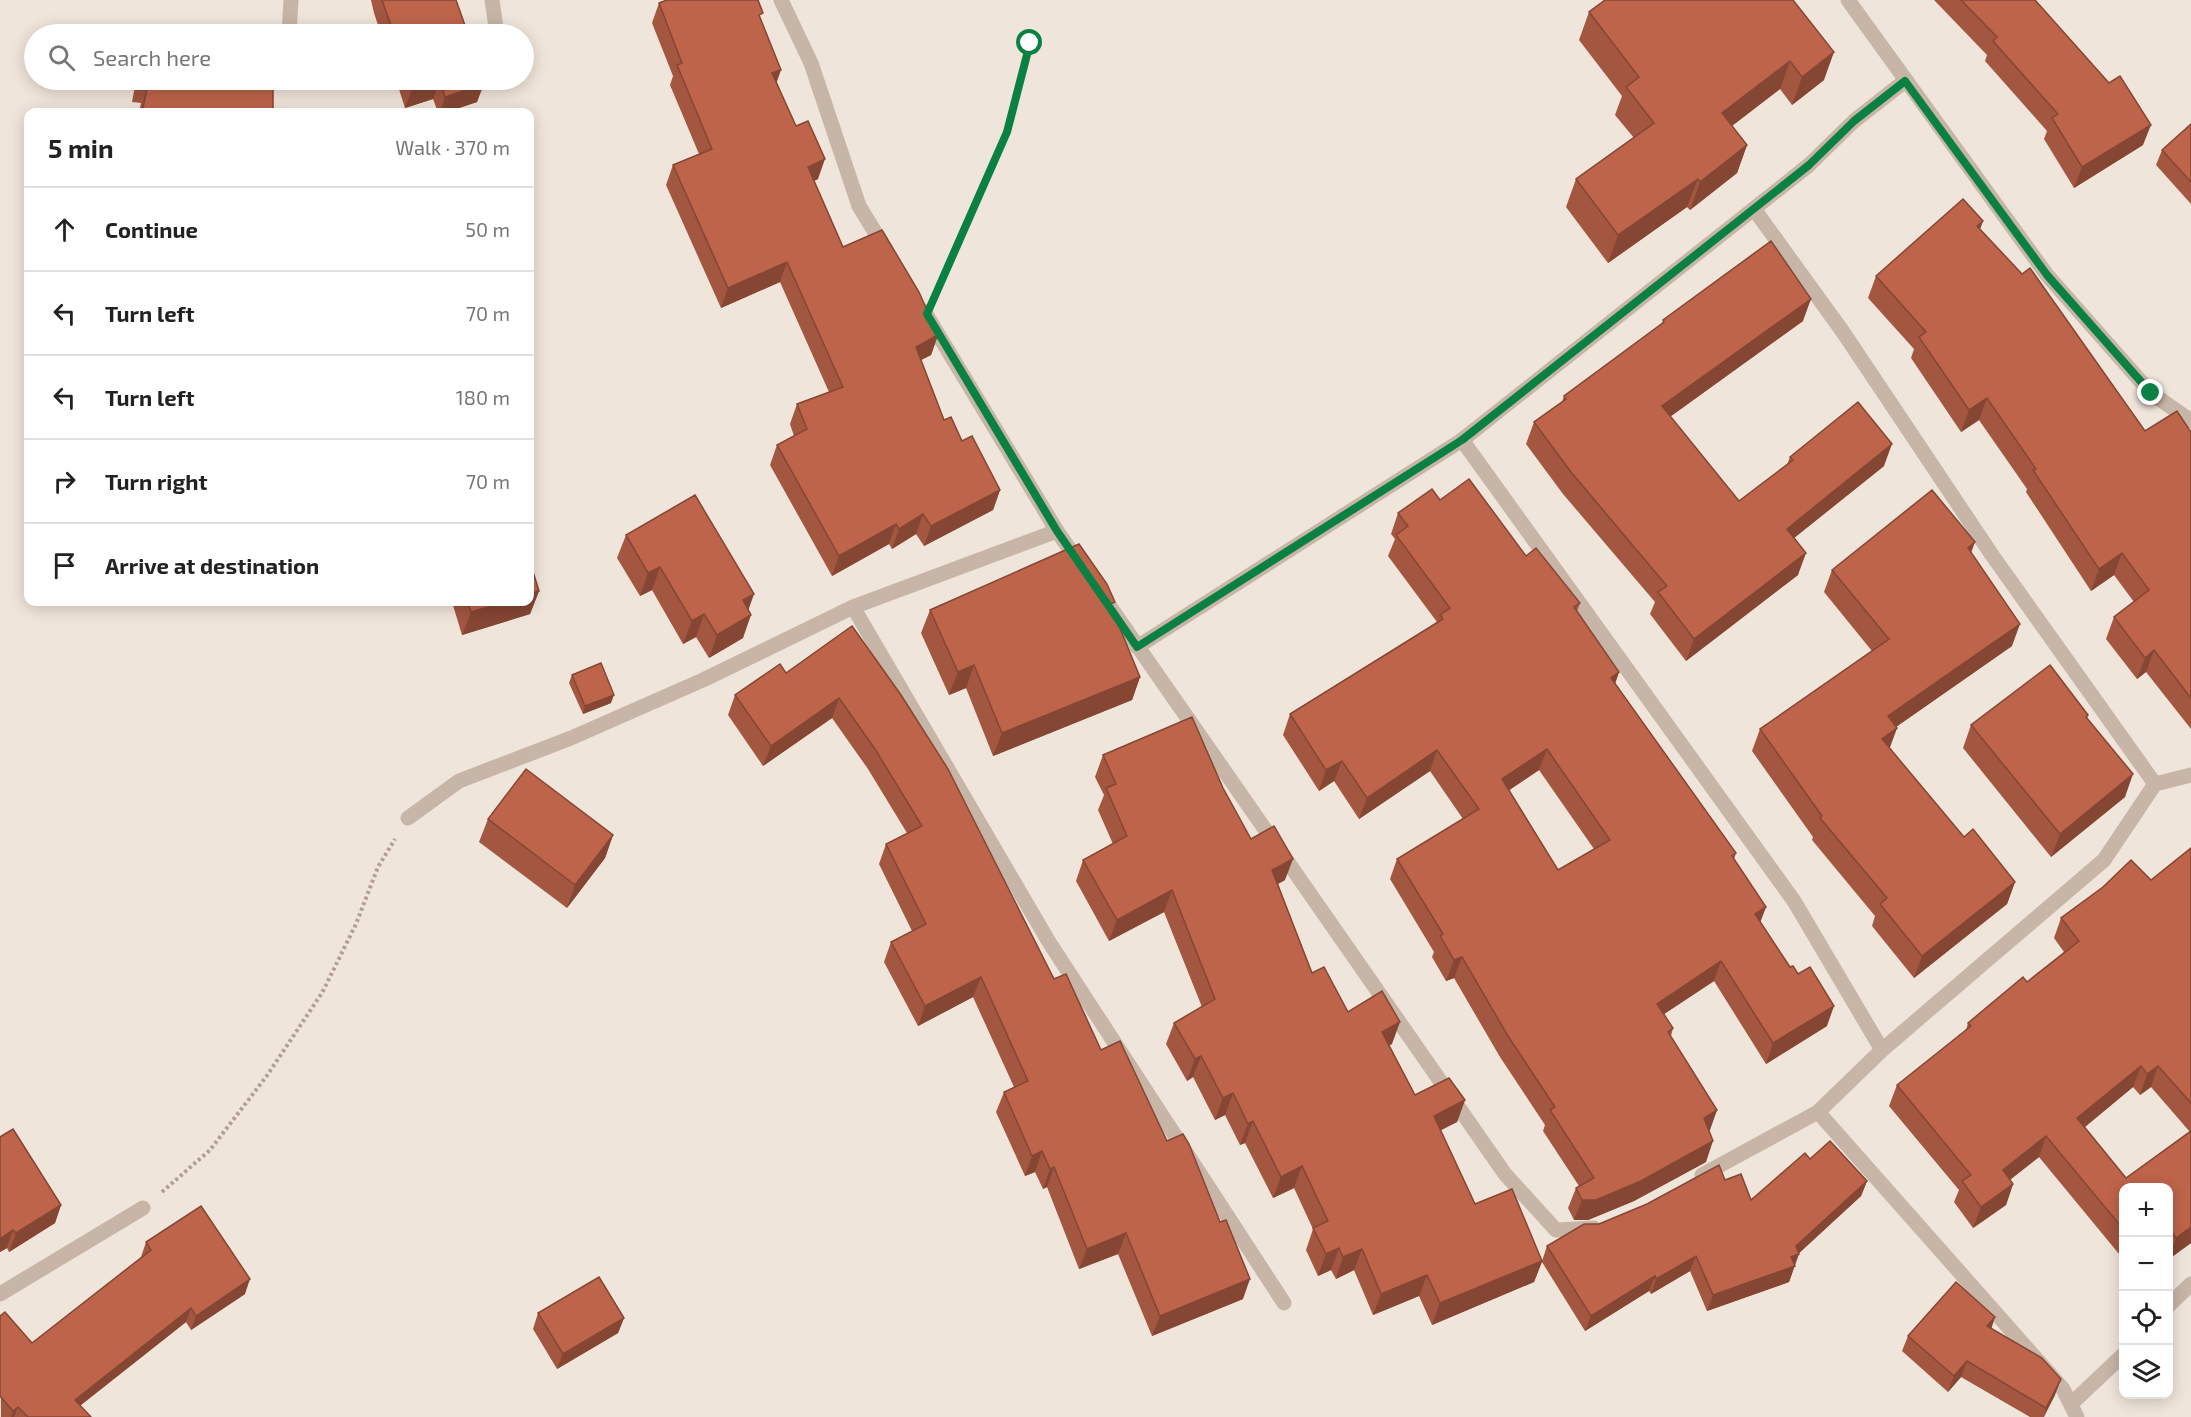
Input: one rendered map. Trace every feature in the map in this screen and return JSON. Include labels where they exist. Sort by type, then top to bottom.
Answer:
[{"type":"street","points":[[290,24],[291,0]]},
{"type":"street","points":[[492,0],[496,24]]},
{"type":"street","points":[[781,0],[811,63],[859,206],[896,265]]},
{"type":"street","points":[[1848,0],[2047,275],[2151,393],[2164,402],[2188,426]]},
{"type":"street","points":[[1137,647],[1462,440],[1754,209],[1905,81]]},
{"type":"street","points":[[1754,209],[1843,332],[1992,555],[2155,784]]},
{"type":"street","points":[[914,295],[1057,531],[1505,1174],[1556,1230],[1590,1230],[1609,1222]]},
{"type":"street","points":[[1462,440],[1794,900],[1882,1050]]},
{"type":"street","points":[[408,818],[459,782],[571,738],[703,681],[853,607],[1057,531]]},
{"type":"street","points":[[853,607],[1048,942],[1284,1303]]},
{"type":"street","points":[[1688,1182],[1818,1112],[1882,1050],[2104,860],[2155,784],[2191,775]]},
{"type":"street","points":[[1818,1112],[2063,1389],[2074,1410],[2119,1360]]},
{"type":"street","points":[[0,1294],[143,1208]]},
{"type":"street","points":[[2173,1302],[2191,1284]]},
{"type":"path","points":[[927,314],[1007,132],[1030,43]]},
{"type":"path","points":[[143,1208],[210,1150],[266,1077],[322,993],[356,924],[378,867],[408,818]]},
{"type":"building","points":[[382,0],[456,0],[464,24],[390,24]]},
{"type":"building","points":[[667,0],[758,0],[763,13],[759,15],[781,70],[772,73],[796,126],[808,121],[825,159],[808,167],[843,247],[882,230],[919,292],[938,335],[916,347],[944,420],[951,417],[962,441],[972,436],[1000,490],[931,526],[923,514],[899,529],[896,524],[839,556],[777,445],[807,429],[797,404],[843,387],[787,262],[728,288],[673,165],[712,149],[677,65],[682,63],[659,3]]},
{"type":"building","points":[[1605,0],[1793,0],[1834,52],[1802,77],[1790,61],[1722,113],[1747,145],[1700,182],[1698,179],[1618,235],[1576,179],[1654,123],[1626,87],[1639,77],[1589,12]]},
{"type":"building","points":[[1961,0],[2035,0],[2109,83],[2120,76],[2151,125],[2082,167],[2052,118],[2058,114],[1993,41],[1997,37]]},
{"type":"building","points":[[147,90],[273,90],[273,108],[143,108]]},
{"type":"building","points":[[443,90],[466,90],[445,97]]},
{"type":"building","points":[[2191,124],[2191,182],[2162,150]]},
{"type":"building","points":[[1963,199],[1983,221],[1977,226],[2022,274],[2030,268],[2145,431],[2177,411],[2191,432],[2191,698],[2154,650],[2145,658],[2114,617],[2149,590],[2122,553],[2099,569],[2033,470],[2036,469],[1987,398],[1969,410],[1919,337],[1926,332],[1876,276]]},
{"type":"building","points":[[1771,241],[1811,299],[1662,406],[1739,501],[1793,460],[1790,457],[1858,402],[1892,444],[1787,529],[1806,553],[1694,639],[1658,592],[1667,586],[1571,472],[1534,422],[1566,399],[1564,396],[1664,322],[1663,320]]},
{"type":"building","points":[[1469,479],[1526,556],[1536,548],[1580,603],[1574,607],[1619,672],[1611,678],[1736,853],[1732,856],[1766,907],[1755,914],[1790,967],[1793,966],[1798,974],[1810,967],[1834,1006],[1773,1043],[1721,961],[1657,1004],[1673,1028],[1668,1032],[1717,1110],[1704,1118],[1713,1141],[1641,1181],[1596,1200],[1582,1200],[1576,1188],[1594,1178],[1550,1110],[1555,1107],[1508,1036],[1462,957],[1454,960],[1440,936],[1443,934],[1397,859],[1479,809],[1437,750],[1367,798],[1342,761],[1326,770],[1290,714],[1443,619],[1440,615],[1450,608],[1396,535],[1408,526],[1398,513],[1432,489],[1440,500]],"holes":[[[1547,749],[1610,840],[1558,870],[1502,779]]]},
{"type":"building","points":[[1932,490],[1975,542],[1968,548],[2020,624],[1888,716],[1897,728],[1882,739],[1964,837],[1973,829],[2015,882],[1922,956],[1880,904],[1887,898],[1820,818],[1822,816],[1760,729],[1889,639],[1832,570]]},
{"type":"building","points":[[695,495],[754,594],[743,600],[751,615],[717,635],[704,614],[692,621],[660,567],[648,573],[626,535]]},
{"type":"building","points":[[1079,544],[1107,584],[1115,602],[1110,604],[1140,677],[1002,733],[974,665],[958,672],[930,610]]},
{"type":"building","points":[[534,575],[539,591],[534,593]]},
{"type":"building","points":[[469,606],[491,606],[471,612]]},
{"type":"building","points":[[852,626],[901,695],[948,769],[1054,979],[1066,974],[1101,1050],[1120,1041],[1167,1141],[1183,1134],[1220,1222],[1226,1220],[1250,1279],[1160,1316],[1126,1233],[1087,1249],[1054,1167],[1050,1169],[1042,1151],[1032,1156],[1004,1092],[1028,1081],[981,977],[925,1006],[891,942],[926,924],[886,844],[922,826],[875,749],[839,698],[771,746],[735,695],[780,664],[786,673]]},
{"type":"building","points":[[601,663],[614,695],[585,706],[572,675]]},
{"type":"building","points":[[2050,665],[2088,715],[2086,717],[2133,774],[2060,834],[1971,725]]},
{"type":"building","points":[[1192,717],[1223,788],[1251,839],[1274,826],[1293,859],[1272,870],[1312,973],[1324,967],[1348,1012],[1382,991],[1400,1022],[1382,1032],[1415,1095],[1449,1078],[1465,1100],[1434,1116],[1475,1204],[1512,1189],[1542,1261],[1440,1303],[1427,1275],[1381,1294],[1362,1249],[1343,1257],[1339,1248],[1326,1254],[1313,1228],[1328,1221],[1302,1166],[1281,1177],[1253,1121],[1248,1124],[1233,1093],[1223,1098],[1201,1056],[1195,1059],[1174,1023],[1215,999],[1172,890],[1117,920],[1083,860],[1127,836],[1106,788],[1116,784],[1103,755]]},
{"type":"building","points":[[526,769],[613,835],[575,885],[488,819]]},
{"type":"building","points":[[2191,848],[2191,1103],[2158,1066],[2147,1074],[2141,1066],[2077,1118],[2126,1178],[2191,1131],[2191,1227],[2176,1238],[2173,1234],[2173,1183],[2119,1183],[2119,1224],[2046,1136],[2003,1170],[2013,1184],[1981,1207],[1962,1181],[1971,1175],[1897,1085],[1971,1026],[1968,1023],[2023,977],[2027,982],[2079,941],[2061,918],[2103,887],[2131,860],[2151,880]]},
{"type":"building","points":[[13,1129],[61,1205],[16,1233],[13,1230],[0,1239],[0,1137]]},
{"type":"building","points":[[1830,1141],[1867,1181],[1796,1246],[1799,1254],[1791,1257],[1795,1266],[1713,1295],[1696,1256],[1656,1279],[1655,1276],[1591,1316],[1547,1246],[1584,1224],[1599,1224],[1647,1204],[1719,1165],[1725,1180],[1741,1174],[1751,1200],[1805,1153],[1810,1159]]},
{"type":"building","points":[[201,1206],[250,1279],[196,1316],[191,1308],[75,1400],[91,1417],[28,1417],[18,1407],[13,1411],[0,1396],[0,1316],[5,1312],[32,1343],[151,1250],[146,1242]]},
{"type":"building","points":[[599,1277],[624,1318],[563,1354],[538,1313]]},
{"type":"building","points":[[1956,1282],[1995,1317],[1987,1326],[2042,1358],[2061,1379],[2046,1408],[1967,1361],[1954,1376],[1908,1336]]},
{"type":"route","points":[[1030,43],[1023,78],[1007,132],[927,314],[1057,531],[1137,647],[1462,440],[1809,165],[1854,121],[1905,81],[2047,275],[2151,393]]}]
